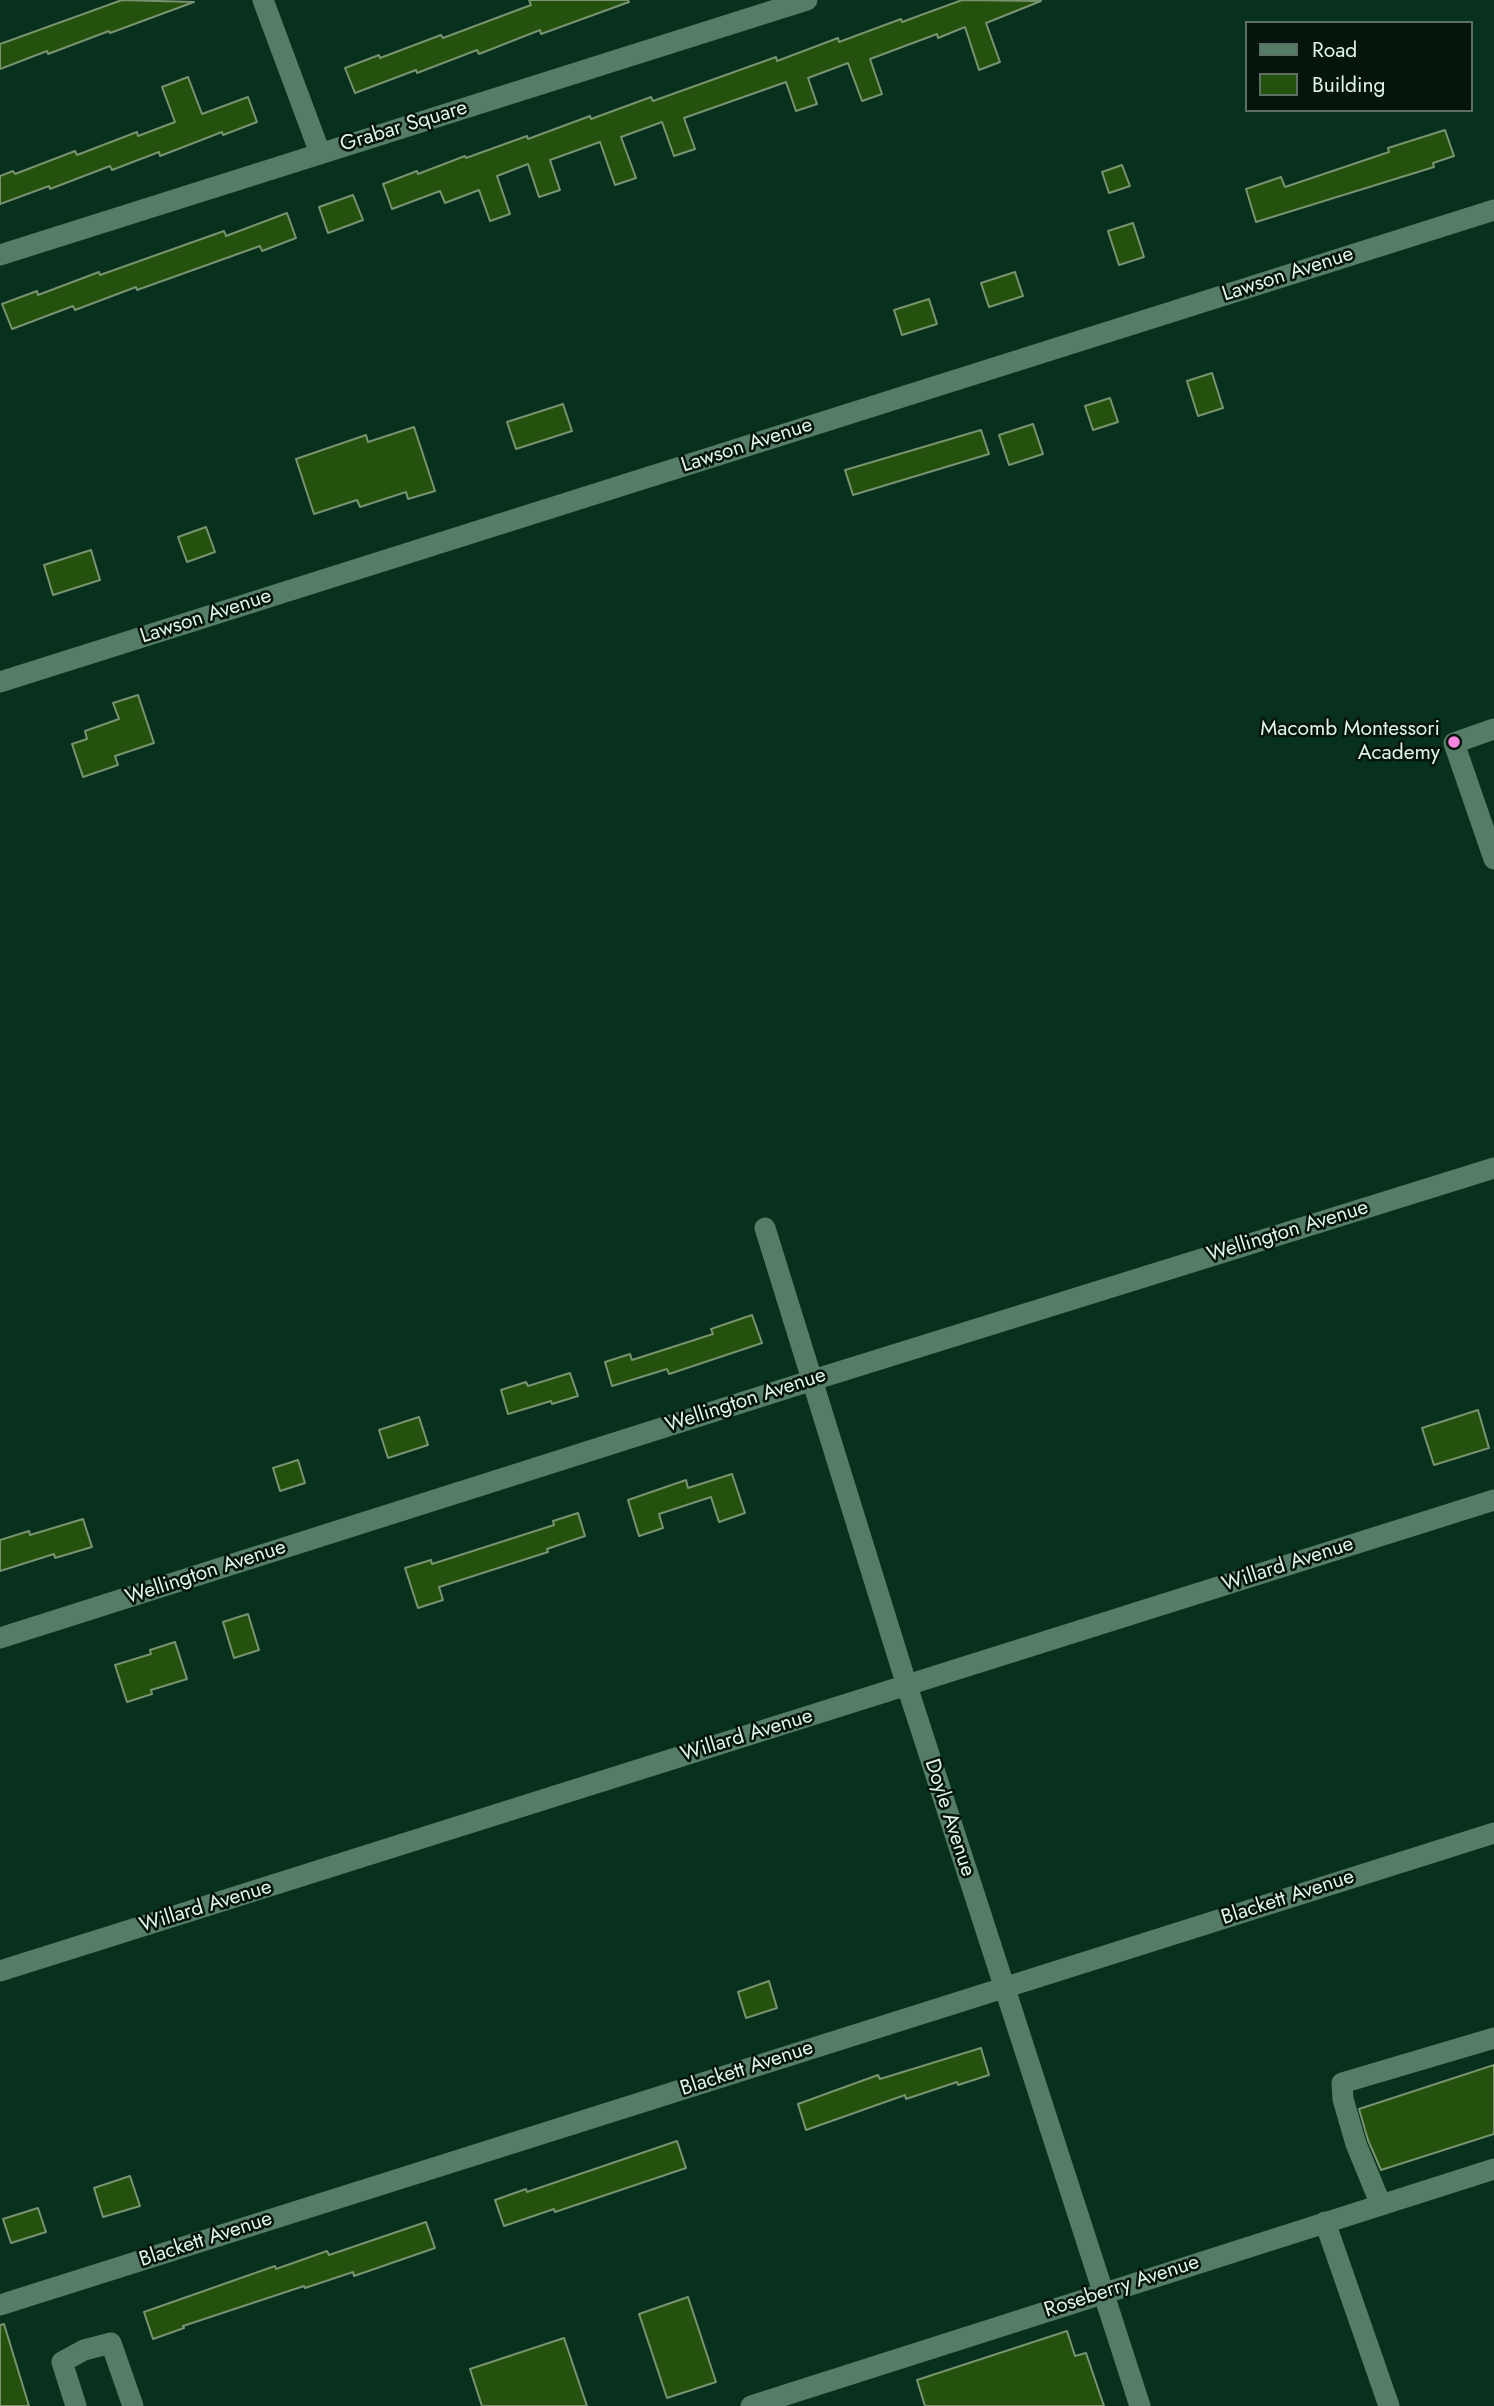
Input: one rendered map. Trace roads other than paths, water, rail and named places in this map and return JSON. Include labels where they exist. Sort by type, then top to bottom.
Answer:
[{"type":"street","points":[[263,0],[320,153]]},
{"type":"street","name":"Grabar Square","points":[[0,255],[807,0]]},
{"type":"street","name":"Lawson Avenue","points":[[0,682],[1494,210]]},
{"type":"street","points":[[1494,729],[1454,743],[1494,859]]},
{"type":"street","name":"Wellington Avenue","points":[[0,1638],[813,1380],[1494,1168]]},
{"type":"street","name":"Doyle Avenue","points":[[765,1228],[907,1686],[1140,2406]]},
{"type":"street","name":"Willard Avenue","points":[[0,1971],[1494,1500]]},
{"type":"street","name":"Blackett Avenue","points":[[0,2305],[1494,1833]]},
{"type":"street","points":[[1381,2205],[1356,2144],[1343,2099],[1342,2083],[1494,2038]]},
{"type":"street","name":"Roseberry Avenue","points":[[751,2406],[1494,2169]]},
{"type":"street","points":[[1325,2222],[1389,2406]]},
{"type":"street","points":[[76,2406],[62,2362],[84,2350],[111,2343],[133,2406]]},
{"type":"place","name":"Macomb Montessori Academy","points":[[1454,742]]}]
